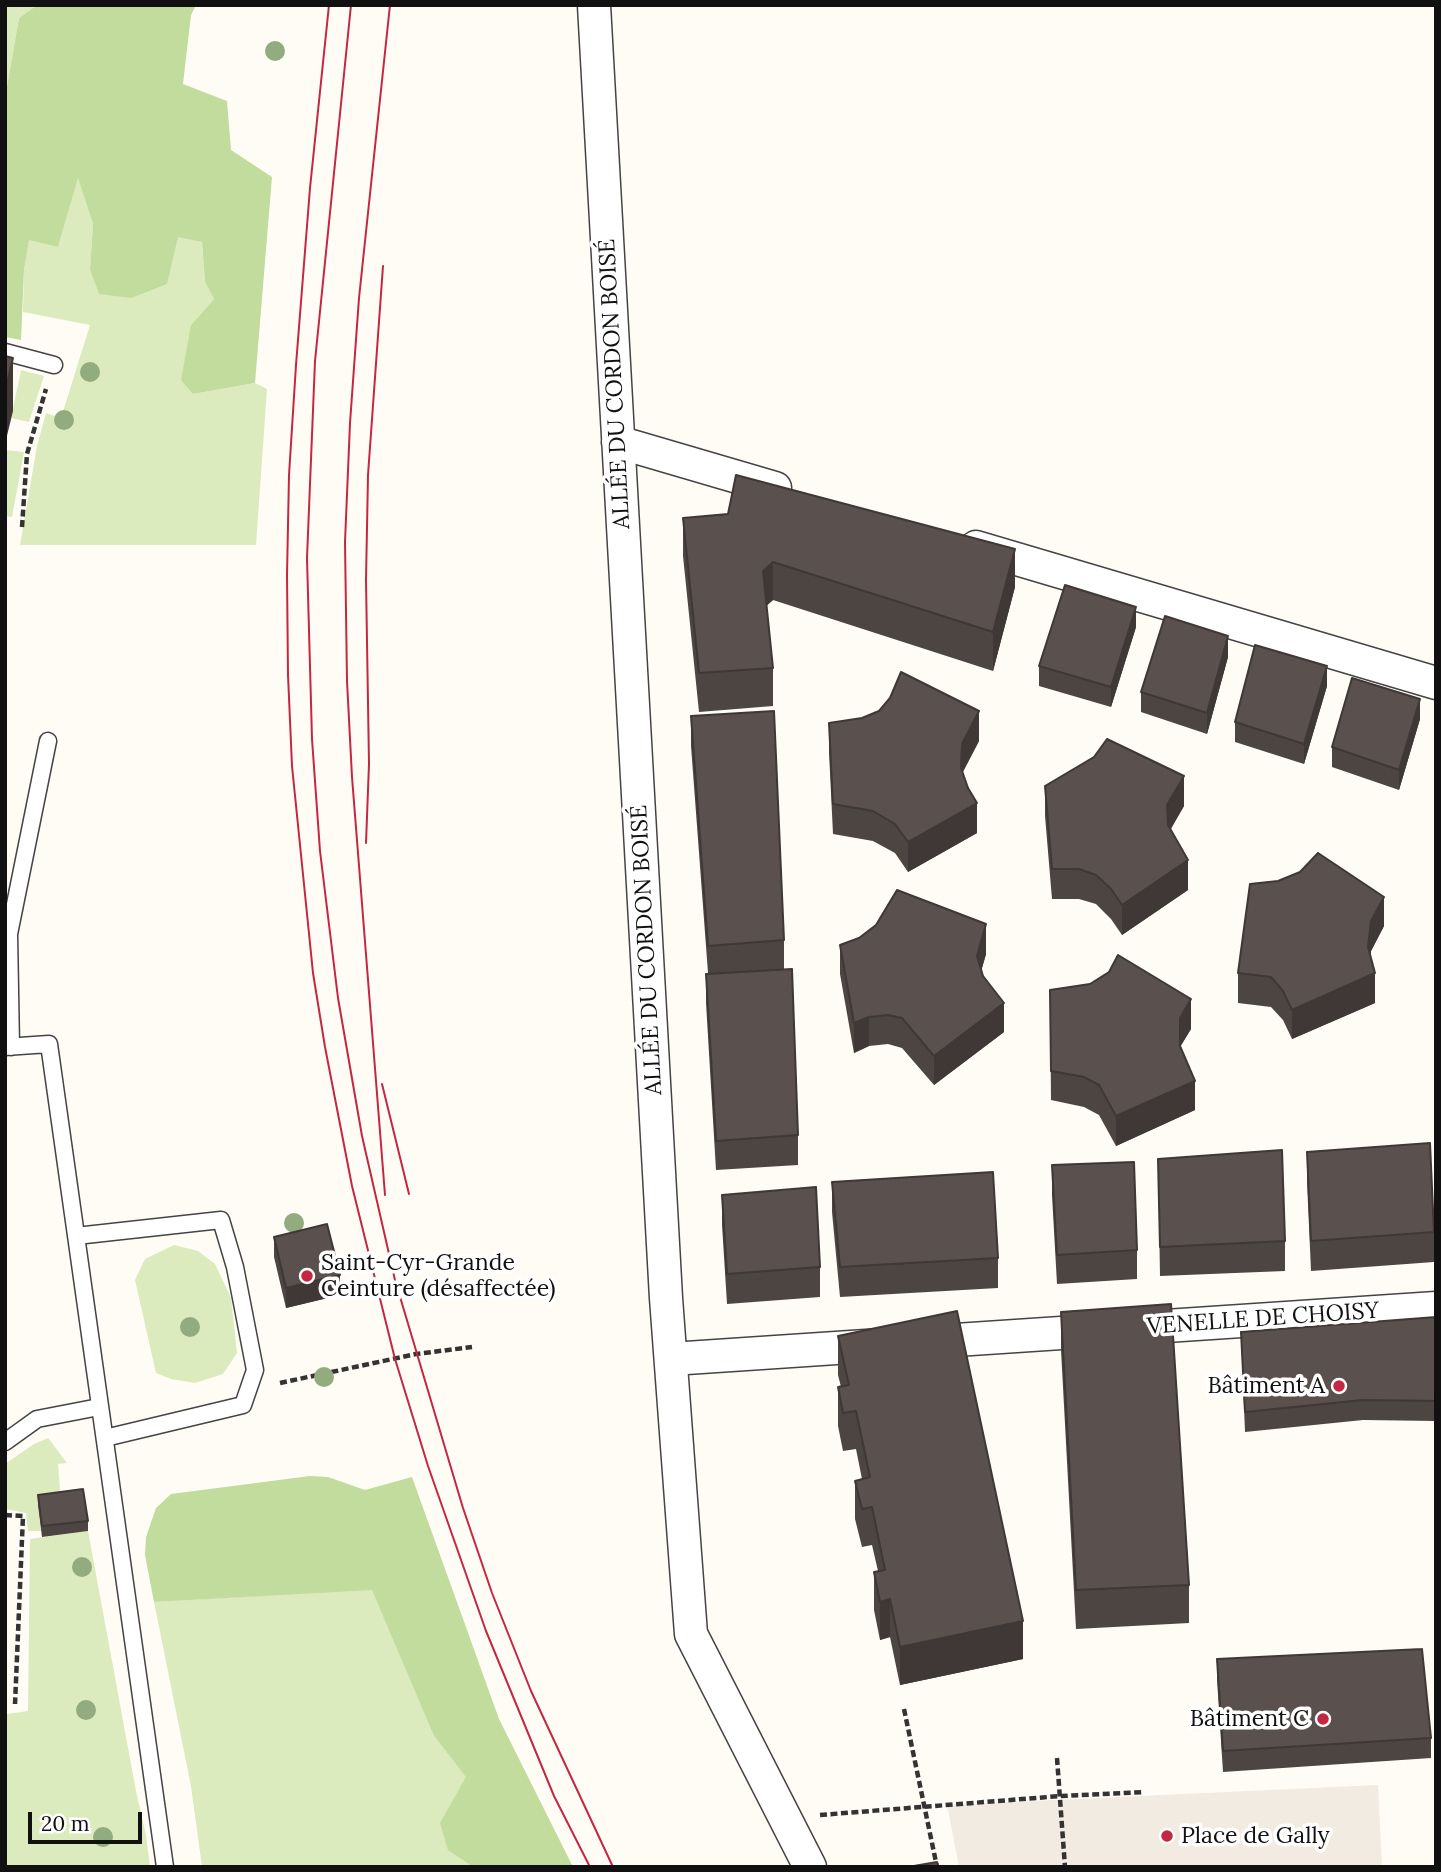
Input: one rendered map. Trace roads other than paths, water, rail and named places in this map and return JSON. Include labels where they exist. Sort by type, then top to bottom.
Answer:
[{"type":"street","name":"ALLÉE DU CORDON BOISÉ","points":[[594,5],[671,1359],[691,1634],[810,1867]]},
{"type":"street","points":[[618,442],[806,498]]},
{"type":"street","points":[[953,541],[1436,683]]},
{"type":"street","name":"VENELLE DE CHOISY","points":[[671,1359],[1436,1308]]},
{"type":"lane","points":[[5,352],[54,365]]},
{"type":"lane","points":[[48,741],[9,934],[8,1047],[49,1044],[165,1867]]},
{"type":"lane","points":[[76,1236],[221,1220],[235,1267],[255,1370],[243,1405],[105,1438]]},
{"type":"lane","points":[[5,1442],[37,1419],[99,1407]]},
{"type":"tram line","points":[[329,5],[310,188],[296,365],[289,475],[287,575],[292,766],[313,973],[352,1186],[395,1359],[428,1466],[486,1631],[554,1796],[590,1867]]},
{"type":"tram line","points":[[351,5],[315,361],[307,558],[312,739],[320,851],[338,998],[362,1136],[395,1280],[463,1508],[492,1593],[531,1691],[613,1867]]},
{"type":"tram line","points":[[385,1195],[352,777],[347,681],[345,542],[359,298],[390,5]]},
{"type":"tram line","points":[[366,843],[369,764],[366,580],[368,475],[383,266]]},
{"type":"tram line","points":[[382,1084],[409,1194]]},
{"type":"place","name":"Saint-Cyr-Grande Ceinture (désaffectée)","points":[[307,1276]]},
{"type":"place","name":"Bâtiment A","points":[[1339,1386]]},
{"type":"place","name":"Bâtiment C","points":[[1323,1719]]},
{"type":"place","name":"Place de Gally","points":[[1167,1836]]}]
